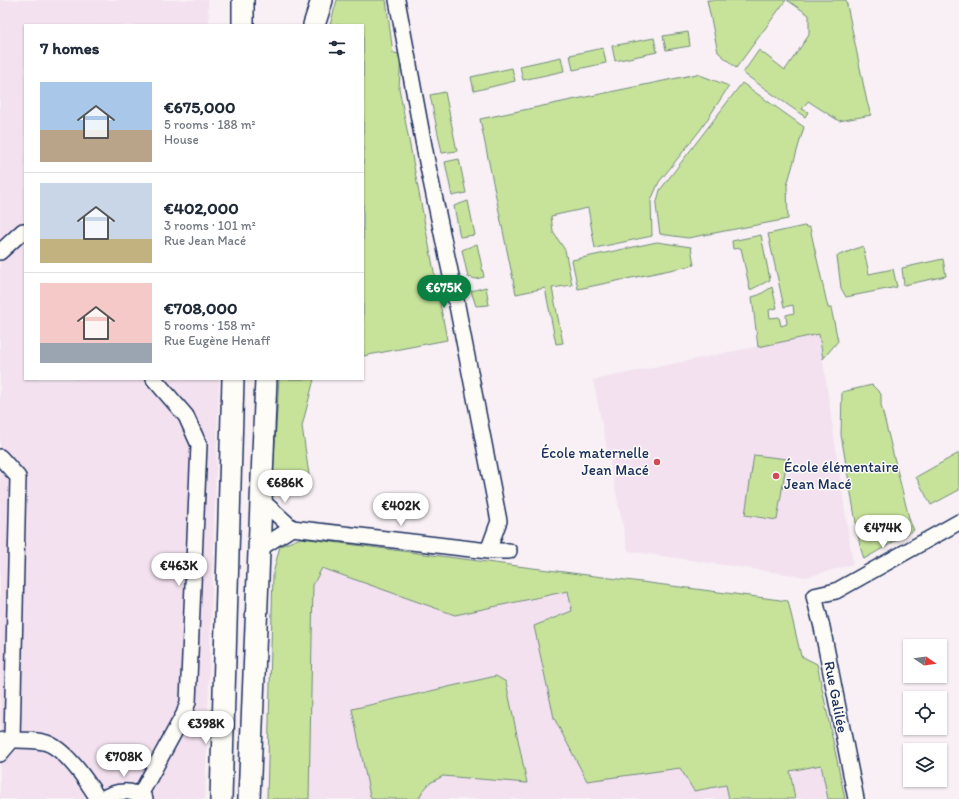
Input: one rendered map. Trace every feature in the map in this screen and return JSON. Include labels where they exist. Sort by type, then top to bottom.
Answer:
[{"type":"main road","points":[[243,0],[243,24]]},
{"type":"main road","points":[[314,24],[322,0]]},
{"type":"main road","points":[[221,799],[233,380]]},
{"type":"main road","points":[[250,799],[266,380]]},
{"type":"street","points":[[396,0],[499,521],[488,551]]},
{"type":"street","points":[[0,252],[23,230],[24,232]]},
{"type":"street","points":[[102,799],[118,792],[130,792],[142,797],[184,714],[188,702],[199,445],[186,416],[155,380]]},
{"type":"street","points":[[0,456],[18,477],[6,740],[0,754]]},
{"type":"street","points":[[261,500],[292,528],[488,551],[509,551]]},
{"type":"street","name":"Rue Galilée","points":[[856,799],[822,627],[814,596],[836,591],[959,522]]},
{"type":"street","points":[[259,549],[292,528]]},
{"type":"street","points":[[6,740],[45,742],[66,756],[90,785],[98,799]]},
{"type":"shaded area","points":[[0,0],[208,0],[209,24],[24,24],[24,380],[219,380],[205,799],[0,799]]},
{"type":"shaded area","name":"École élémentaire Jean Macé","points":[[819,334],[853,564],[807,577],[628,551],[593,380]]},
{"type":"shaded area","points":[[322,568],[568,591],[792,621],[801,656],[817,664],[845,799],[309,799],[313,585]]},
{"type":"green space","points":[[337,0],[386,0],[393,53],[401,54],[399,88],[447,340],[364,356],[364,24],[330,24]]},
{"type":"green space","points":[[707,0],[786,0],[736,68],[718,52]]},
{"type":"green space","points":[[787,0],[846,0],[871,115],[839,121],[808,101],[802,109],[808,112],[805,117],[743,73],[759,50],[785,70],[809,35],[809,15]]},
{"type":"green space","points":[[688,32],[690,46],[666,50],[663,36]]},
{"type":"green space","points":[[654,38],[657,52],[615,61],[612,46]]},
{"type":"green space","points":[[603,48],[606,63],[573,70],[570,55]]},
{"type":"green space","points":[[561,57],[564,71],[523,80],[520,66]]},
{"type":"green space","points":[[512,68],[515,81],[474,91],[471,77]]},
{"type":"green space","points":[[697,74],[729,86],[701,129],[659,182],[651,200],[652,236],[595,248],[588,208],[551,216],[553,232],[565,250],[572,285],[552,288],[563,343],[556,344],[545,288],[516,294],[480,119]]},
{"type":"green space","points":[[742,83],[804,127],[787,185],[788,219],[688,238],[660,234],[656,206],[660,190]]},
{"type":"green space","points":[[445,92],[457,151],[442,153],[430,95]]},
{"type":"green space","points":[[459,159],[466,193],[452,196],[445,162]]},
{"type":"green space","points":[[468,201],[475,235],[460,237],[454,206]]},
{"type":"green space","points":[[804,226],[810,228],[828,308],[831,308],[838,341],[823,359],[819,334],[758,347],[752,297],[759,295],[772,287],[777,308],[769,310],[770,318],[779,317],[781,326],[787,324],[786,315],[794,313],[793,305],[784,307],[768,234]]},
{"type":"green space","points":[[761,235],[770,280],[750,290],[741,248],[733,249],[732,241]]},
{"type":"green space","points":[[657,242],[691,247],[694,265],[578,289],[572,260]]},
{"type":"green space","points":[[477,244],[484,277],[476,279],[468,277],[462,250]]},
{"type":"green space","points":[[863,246],[869,274],[893,269],[897,287],[846,297],[841,288],[837,256]]},
{"type":"green space","points":[[943,259],[946,276],[904,285],[902,268]]},
{"type":"green space","points":[[486,287],[489,305],[476,306],[471,291]]},
{"type":"green space","points":[[279,380],[314,380],[302,426],[309,475],[273,474]]},
{"type":"green space","points":[[872,385],[881,394],[881,405],[910,522],[914,530],[864,559],[860,546],[841,435],[842,392]]},
{"type":"green space","points":[[959,453],[959,490],[931,505],[916,477]]},
{"type":"green space","points":[[754,455],[787,459],[777,520],[745,515]]},
{"type":"green space","points":[[301,538],[788,601],[801,656],[817,664],[845,799],[828,799],[821,765],[790,771],[795,799],[729,799],[726,785],[694,791],[680,768],[587,781],[554,718],[534,626],[572,611],[568,591],[455,615],[322,568],[313,585],[309,799],[267,799],[273,574],[280,546]]},
{"type":"green space","points":[[496,676],[506,682],[527,783],[443,776],[430,783],[422,792],[419,799],[373,799],[370,796],[352,709]]},
{"type":"place","name":"École maternelle Jean Macé","points":[[657,462]]},
{"type":"place","name":"École élémentaire Jean Macé","points":[[776,476]]}]
